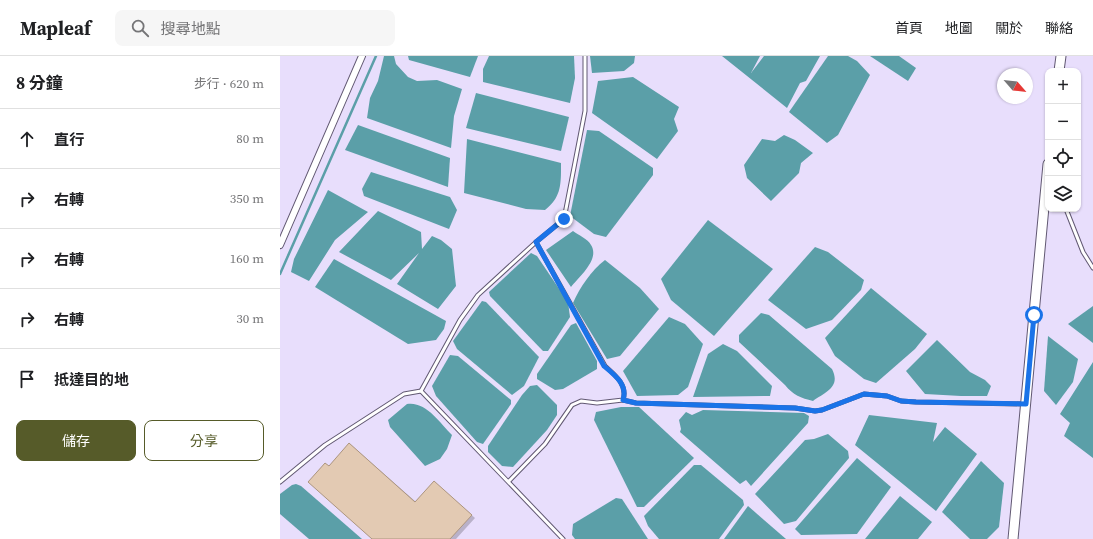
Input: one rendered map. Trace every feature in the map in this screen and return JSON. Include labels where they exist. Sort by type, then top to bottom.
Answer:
[{"type":"street","points":[[280,245],[362,56]]},
{"type":"street","points":[[1059,68],[1061,56]]},
{"type":"street","points":[[1013,539],[1045,200]]},
{"type":"lane","points":[[421,391],[460,320],[478,295],[536,242],[564,219],[585,111],[585,56]]},
{"type":"lane","points":[[1067,212],[1083,252],[1093,268]]},
{"type":"lane","points":[[536,242],[604,366],[617,377],[624,389],[623,400]]},
{"type":"lane","points":[[421,391],[563,539]]},
{"type":"lane","points":[[280,482],[325,445],[404,394],[421,391]]},
{"type":"lane","points":[[509,481],[545,444],[572,405],[581,401],[597,403],[623,400],[636,403],[795,408],[815,411],[822,410],[864,394],[887,396],[901,401],[916,402],[1026,404]]},
{"type":"shaded area","points":[[384,56],[394,56],[396,64],[408,77],[417,81],[437,80],[462,89],[454,116],[451,148],[367,118],[370,98],[378,81]]},
{"type":"shaded area","points":[[408,56],[478,56],[470,77],[409,60]]},
{"type":"shaded area","points":[[489,56],[574,56],[575,78],[570,103],[483,82],[483,69]]},
{"type":"shaded area","points":[[590,56],[635,56],[634,63],[624,71],[592,73]]},
{"type":"shaded area","points":[[722,56],[760,56],[751,73],[764,56],[820,56],[806,81],[800,83],[787,108]]},
{"type":"shaded area","points":[[828,56],[848,56],[857,61],[870,75],[838,135],[827,143],[789,112]]},
{"type":"shaded area","points":[[870,56],[899,56],[916,68],[908,81]]},
{"type":"shaded area","points":[[633,77],[679,107],[674,119],[678,131],[657,159],[592,113],[598,81]]},
{"type":"shaded area","points":[[476,93],[569,117],[561,151],[466,128]]},
{"type":"shaded area","points":[[358,125],[450,158],[448,187],[345,150]]},
{"type":"shaded area","points":[[587,130],[599,131],[653,168],[653,175],[606,237],[594,234],[570,216]]},
{"type":"shaded area","points":[[784,135],[795,140],[813,153],[801,163],[799,173],[771,201],[747,178],[744,165],[762,139],[775,141]]},
{"type":"shaded area","points":[[467,139],[561,163],[560,183],[558,195],[555,200],[545,210],[526,209],[464,193]]},
{"type":"shaded area","points":[[371,172],[450,197],[457,210],[449,229],[364,196],[362,189]]},
{"type":"shaded area","points":[[328,190],[368,212],[335,240],[309,281],[291,272],[294,259]]},
{"type":"shaded area","points":[[378,211],[421,232],[422,249],[432,236],[441,240],[452,249],[456,286],[438,309],[397,284],[419,253],[391,280],[339,252]]},
{"type":"shaded area","points":[[708,220],[773,269],[714,336],[671,300],[661,279]]},
{"type":"shaded area","points":[[573,231],[590,243],[593,250],[593,256],[584,273],[571,287],[546,250]]},
{"type":"shaded area","points":[[815,247],[828,252],[864,280],[861,290],[832,320],[806,329],[768,300]]},
{"type":"shaded area","points":[[531,253],[537,256],[568,302],[570,317],[548,351],[543,351],[490,296],[489,292]]},
{"type":"shaded area","points":[[334,259],[446,321],[444,329],[436,340],[408,344],[315,287]]},
{"type":"shaded area","points":[[605,260],[640,288],[659,309],[620,356],[607,359],[573,303],[586,280]]},
{"type":"shaded area","points":[[871,288],[927,334],[915,349],[876,383],[864,379],[835,356],[825,338]]},
{"type":"shaded area","points":[[482,301],[486,302],[539,357],[524,386],[512,395],[457,349],[453,341]]},
{"type":"shaded area","points":[[1093,306],[1093,343],[1068,324]]},
{"type":"shaded area","points":[[761,313],[769,315],[832,369],[835,380],[827,392],[813,401],[798,396],[739,342],[739,335]]},
{"type":"shaded area","points":[[669,317],[685,324],[703,344],[688,387],[678,395],[637,396],[623,371]]},
{"type":"shaded area","points":[[576,323],[597,361],[597,369],[563,389],[555,390],[537,379],[537,374],[571,325]]},
{"type":"shaded area","points":[[1048,336],[1078,359],[1073,382],[1056,405],[1044,391]]},
{"type":"shaded area","points":[[937,340],[970,372],[985,380],[991,386],[987,396],[925,394],[906,371]]},
{"type":"shaded area","points":[[723,344],[737,351],[772,386],[770,396],[693,397],[708,354]]},
{"type":"shaded area","points":[[450,355],[458,356],[511,400],[511,404],[483,444],[477,442],[436,396],[432,386]]},
{"type":"shaded area","points":[[1093,362],[1093,458],[1064,436],[1070,423],[1060,414]]},
{"type":"shaded area","points":[[537,385],[557,405],[557,415],[547,430],[513,467],[502,466],[488,452],[488,446],[522,395],[530,386]]},
{"type":"shaded area","points":[[407,404],[414,404],[426,409],[452,435],[447,449],[440,459],[425,466],[390,427],[388,420]]},
{"type":"shaded area","points":[[621,407],[639,407],[694,458],[644,507],[637,507],[594,420],[596,412]]},
{"type":"shaded area","points":[[703,410],[804,413],[809,416],[808,423],[751,486],[746,480],[740,484],[680,432],[681,429],[679,420],[686,412],[692,415]]},
{"type":"shaded area","points":[[869,415],[937,423],[933,442],[945,427],[977,454],[936,511],[855,445]]},
{"type":"shaded area","points":[[828,434],[848,451],[849,458],[796,521],[784,524],[755,494],[805,440],[814,439]]},
{"type":"shaded area","points":[[857,458],[891,487],[857,534],[801,535],[795,529]]},
{"type":"shaded area","points":[[981,461],[1004,483],[999,527],[987,539],[970,539],[942,512]]},
{"type":"shaded area","points":[[694,465],[701,465],[743,500],[744,505],[719,539],[659,539],[648,526],[644,516]]},
{"type":"shaded area","points":[[296,484],[301,486],[362,539],[309,539],[280,514],[280,494],[292,485]]},
{"type":"shaded area","points":[[900,496],[932,522],[918,539],[865,539]]},
{"type":"shaded area","points":[[616,498],[622,499],[648,539],[575,539],[572,535],[573,524]]},
{"type":"shaded area","points":[[748,506],[786,539],[724,539]]},
{"type":"building","points":[[349,443],[415,502],[434,481],[472,515],[450,539],[372,539],[308,482],[325,463],[329,466]]},
{"type":"waterway","points":[[280,274],[376,56]]},
{"type":"route","points":[[564,219],[536,242],[604,366],[617,377],[624,389],[623,400],[636,403],[795,408],[815,411],[822,410],[864,394],[887,396],[901,401],[916,402],[1026,404],[1034,315]]}]
